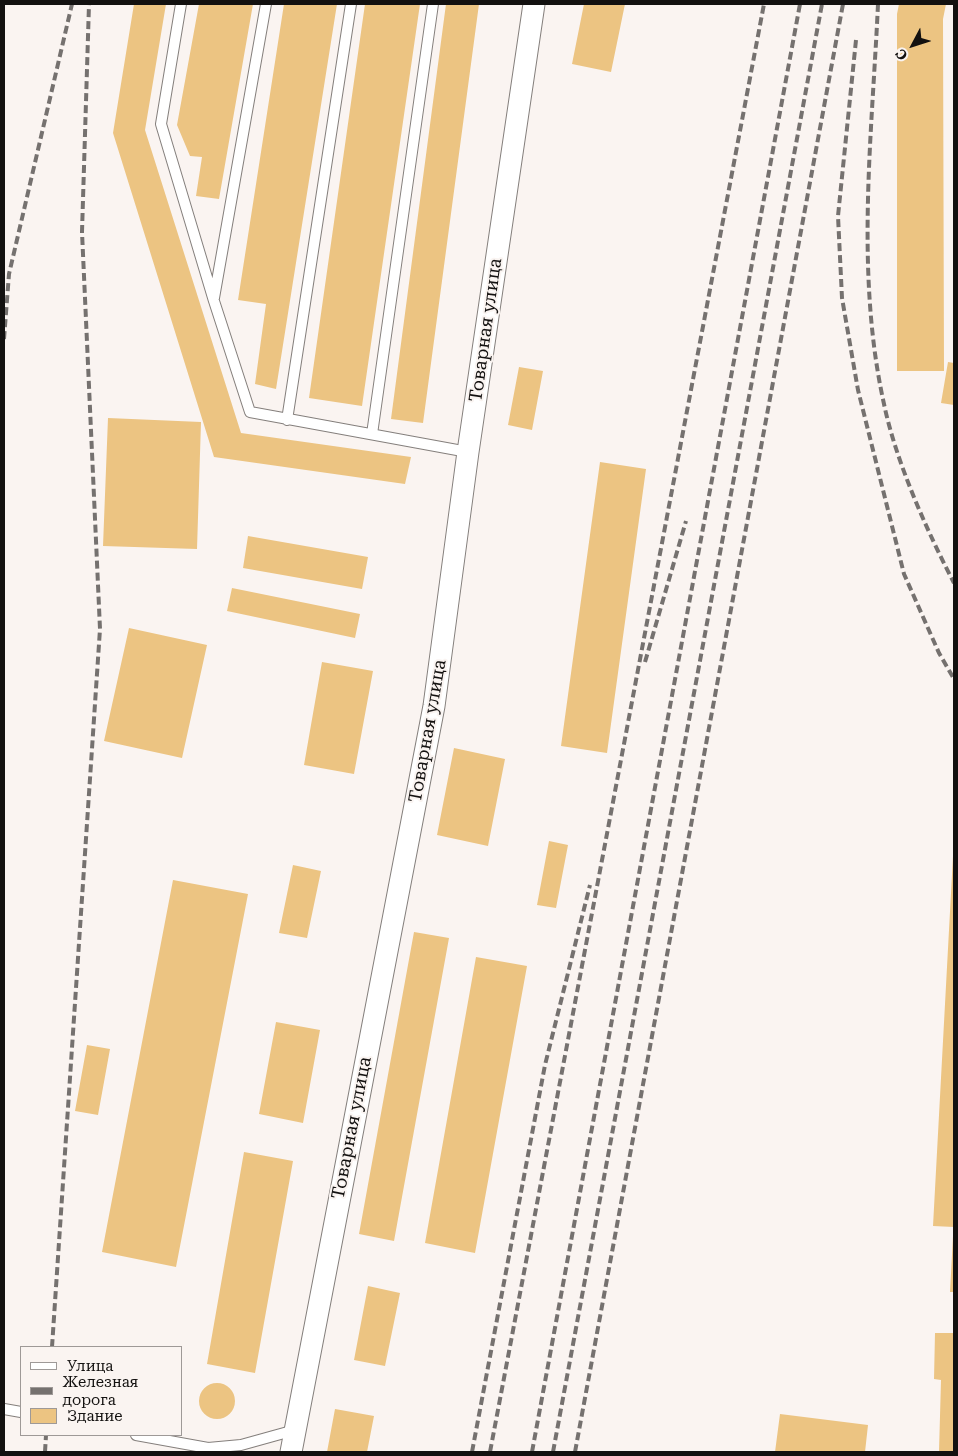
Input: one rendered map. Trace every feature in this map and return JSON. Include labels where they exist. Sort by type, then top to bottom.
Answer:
[{"type":"street","name":"Товарная улица","points":[[291,1452],[434,706],[468,452],[534,4]]},
{"type":"lane","points":[[181,4],[161,124],[214,301],[250,412],[468,452]]},
{"type":"lane","points":[[214,301],[266,4]]},
{"type":"lane","points":[[287,420],[351,4]]},
{"type":"lane","points":[[372,434],[433,4]]},
{"type":"lane","points":[[4,1409],[20,1412]]},
{"type":"lane","points":[[142,1436],[208,1448],[241,1446],[295,1430]]},
{"type":"building","points":[[134,4],[166,4],[145,130],[241,433],[411,457],[405,484],[214,457],[113,133]]},
{"type":"building","points":[[199,4],[253,4],[219,199],[196,196],[202,157],[190,156],[177,125]]},
{"type":"building","points":[[284,4],[337,4],[276,389],[255,384],[266,304],[238,300]]},
{"type":"building","points":[[365,4],[420,4],[362,406],[309,398]]},
{"type":"building","points":[[446,4],[479,4],[423,423],[391,419]]},
{"type":"building","points":[[584,4],[625,4],[611,72],[572,64]]},
{"type":"building","points":[[899,4],[946,4],[943,19],[944,371],[897,371],[897,14]]},
{"type":"building","points":[[948,362],[954,363],[954,405],[941,403]]},
{"type":"building","points":[[519,367],[543,371],[532,430],[508,425]]},
{"type":"building","points":[[108,418],[201,422],[197,549],[103,546]]},
{"type":"building","points":[[600,462],[646,469],[607,753],[561,746]]},
{"type":"building","points":[[248,536],[368,557],[362,589],[243,568]]},
{"type":"building","points":[[232,588],[360,614],[355,638],[227,611]]},
{"type":"building","points":[[129,628],[207,645],[182,758],[104,741]]},
{"type":"building","points":[[322,662],[373,671],[354,774],[304,765]]},
{"type":"building","points":[[454,748],[505,759],[488,846],[437,835]]},
{"type":"building","points":[[549,841],[568,845],[556,908],[537,905]]},
{"type":"building","points":[[954,856],[954,1227],[933,1226]]},
{"type":"building","points":[[293,865],[321,871],[307,938],[279,933]]},
{"type":"building","points":[[173,880],[248,894],[176,1267],[102,1252]]},
{"type":"building","points":[[414,932],[449,938],[394,1241],[359,1234]]},
{"type":"building","points":[[476,957],[527,966],[475,1253],[425,1243]]},
{"type":"building","points":[[276,1022],[320,1030],[303,1123],[259,1114]]},
{"type":"building","points":[[87,1045],[110,1049],[98,1115],[75,1111]]},
{"type":"building","points":[[244,1152],[293,1161],[255,1373],[207,1364]]},
{"type":"building","points":[[953,1236],[954,1292],[950,1292]]},
{"type":"building","points":[[368,1286],[400,1293],[385,1366],[354,1360]]},
{"type":"building","points":[[935,1333],[954,1333],[954,1452],[939,1452],[941,1380],[934,1379]]},
{"type":"building","points":[[217,1383],[224,1384],[230,1388],[234,1394],[234,1408],[230,1414],[224,1418],[217,1419],[210,1418],[204,1414],[200,1408],[199,1401],[200,1394],[204,1388],[210,1384]]},
{"type":"building","points":[[335,1409],[374,1416],[367,1452],[327,1452]]},
{"type":"building","points":[[780,1414],[868,1425],[865,1452],[775,1452]]},
{"type":"railway","points":[[4,339],[9,274],[72,4]]},
{"type":"railway","points":[[52,1346],[100,629],[82,232],[89,4]]},
{"type":"railway","points":[[490,1452],[764,4]]},
{"type":"railway","points":[[532,1452],[800,4]]},
{"type":"railway","points":[[553,1452],[822,4]]},
{"type":"railway","points":[[575,1452],[843,4]]},
{"type":"railway","points":[[878,4],[868,204],[870,305],[875,355],[884,404],[896,449],[913,496],[954,583]]},
{"type":"railway","points":[[856,40],[838,216],[842,298],[858,390],[904,574],[939,653],[954,679]]},
{"type":"railway","points":[[645,662],[686,521]]},
{"type":"railway","points":[[472,1452],[545,1065],[590,885]]},
{"type":"railway","points":[[45,1452],[46,1436]]}]
